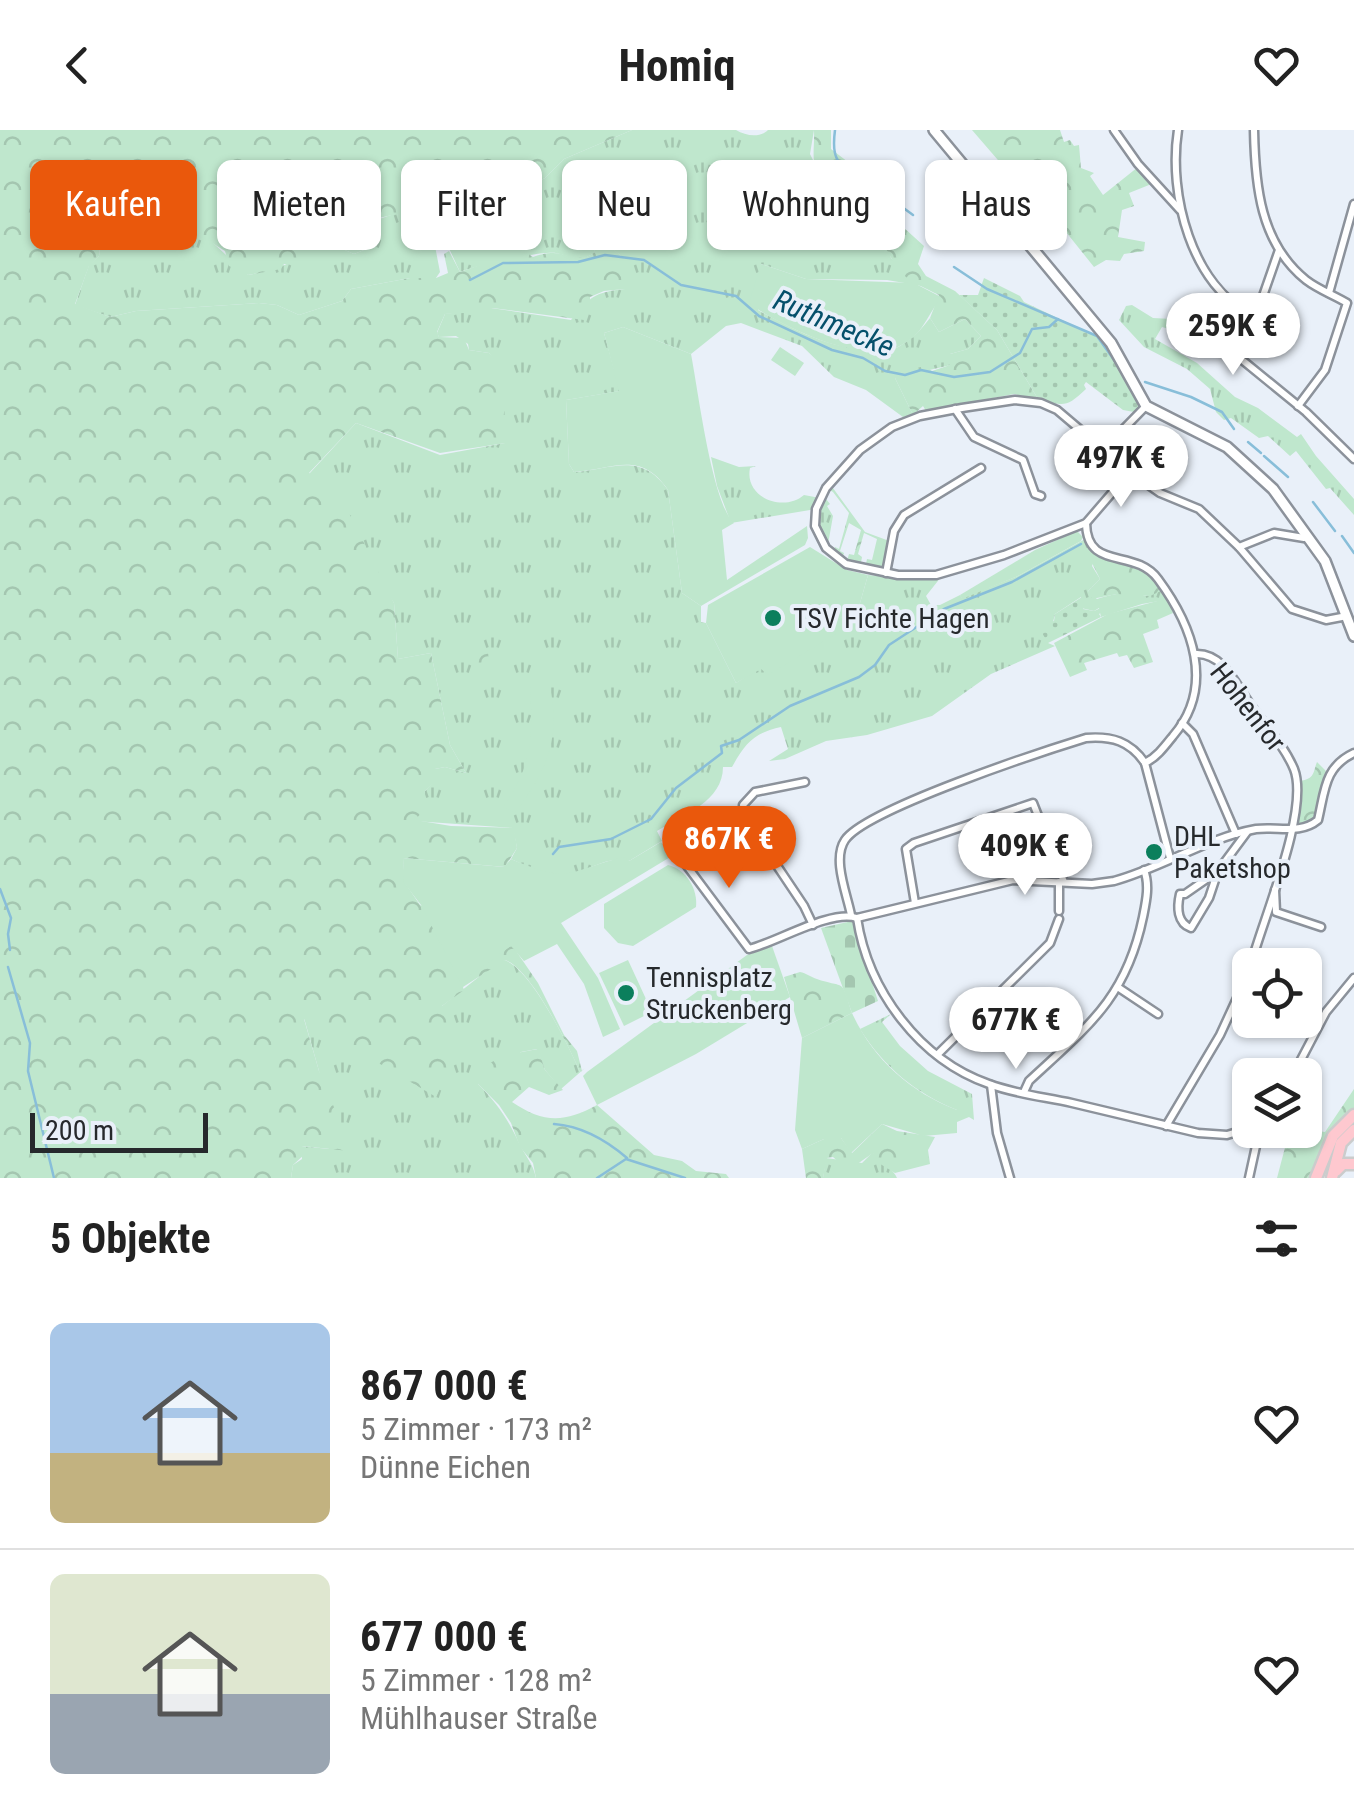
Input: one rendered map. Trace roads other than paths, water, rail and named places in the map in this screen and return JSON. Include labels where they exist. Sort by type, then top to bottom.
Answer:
[{"type":"main road","points":[[934,130],[1111,344],[1146,406],[1238,456],[1273,489],[1325,561],[1354,636]]},
{"type":"main road","points":[[1334,1175],[1340,1144],[1351,1123]]},
{"type":"main road","points":[[1316,1178],[1333,1136],[1351,1123]]},
{"type":"main road","points":[[1334,1175],[1343,1164],[1354,1164]]},
{"type":"street","points":[[1114,130],[1138,164],[1181,211]]},
{"type":"street","points":[[1178,130],[1176,160],[1181,211],[1196,252],[1234,304],[1254,318]]},
{"type":"street","points":[[1254,130],[1259,201],[1279,250],[1306,280],[1347,304],[1322,376],[1298,406]]},
{"type":"street","points":[[1329,293],[1354,204]]},
{"type":"street","points":[[1279,250],[1242,362],[1298,406],[1354,459]]},
{"type":"street","points":[[1130,472],[1086,523],[1004,555],[936,575],[886,573],[851,566],[830,552],[815,526],[818,504],[832,482],[860,450],[892,427],[920,416],[956,409],[1015,400],[1041,403],[1057,410],[1160,493],[1199,509],[1292,610],[1326,620],[1347,616]]},
{"type":"street","points":[[1104,449],[1146,406]]},
{"type":"street","points":[[956,409],[974,437],[1023,460],[1035,494],[1040,496]]},
{"type":"street","points":[[886,573],[894,531],[904,515],[982,468]]},
{"type":"street","points":[[1086,523],[1090,546],[1096,552],[1134,562],[1156,577],[1186,628],[1196,654],[1196,684],[1182,723],[1152,760],[1145,762]]},
{"type":"street","points":[[1238,548],[1274,533],[1304,538],[1308,534]]},
{"type":"street","name":"Hohenfor","points":[[1196,654],[1212,657],[1227,671],[1292,765],[1298,790],[1292,828],[1256,948]]},
{"type":"street","points":[[1182,723],[1193,734],[1236,834]]},
{"type":"street","points":[[1170,858],[1145,762],[1126,743],[1104,737],[1086,738],[918,798],[872,821],[846,840],[840,858],[854,917],[873,970],[894,1011],[936,1055],[991,1085],[1166,1126],[1212,1135],[1232,1133]]},
{"type":"street","points":[[681,858],[748,948],[813,925],[1013,880],[1114,881],[1236,834],[1305,828],[1316,822],[1327,776],[1354,753]]},
{"type":"street","points":[[805,782],[756,792],[743,806],[745,818],[813,925]]},
{"type":"street","points":[[916,903],[906,849],[1033,803],[1061,882],[1050,943],[936,1055]]},
{"type":"street","points":[[1218,871],[1180,894],[1180,919],[1184,925],[1192,928],[1199,918],[1218,871],[1247,832]]},
{"type":"street","points":[[1024,1092],[1028,1082],[1094,1020],[1119,988],[1138,939],[1147,888],[1144,870]]},
{"type":"street","points":[[1274,889],[1276,912],[1321,927]]},
{"type":"street","points":[[1303,1058],[1326,1012],[1354,978]]},
{"type":"street","points":[[1119,988],[1158,1014]]},
{"type":"street","points":[[1166,1126],[1232,1010]]},
{"type":"street","points":[[991,1085],[997,1133],[1010,1178]]},
{"type":"street","points":[[1249,1178],[1256,1148]]},
{"type":"waterway","points":[[835,130],[834,146],[840,163],[860,172],[913,215]]},
{"type":"waterway","name":"Ruthmecke","points":[[470,280],[503,263],[578,262],[605,255],[644,260],[681,285],[736,296],[759,316],[832,350],[905,375],[921,370],[954,377],[990,372],[1020,353],[1032,329],[1049,327],[1058,319]]},
{"type":"waterway","points":[[954,267],[987,289],[1097,336],[1119,367]]},
{"type":"waterway","points":[[1145,382],[1222,412],[1234,429]]},
{"type":"waterway","points":[[1248,442],[1261,453]]},
{"type":"waterway","points":[[1264,456],[1288,477]]},
{"type":"waterway","points":[[1313,502],[1335,531]]},
{"type":"waterway","points":[[1342,536],[1354,553]]},
{"type":"waterway","points":[[553,854],[559,847],[611,839],[651,819],[676,788],[722,753],[721,746],[739,740],[790,706],[859,677],[875,665],[889,645],[944,609],[1012,582],[1081,544]]},
{"type":"waterway","points":[[0,889],[11,918],[10,950]]},
{"type":"waterway","points":[[8,967],[30,1043],[28,1071],[54,1178]]},
{"type":"waterway","points":[[554,1124],[593,1135],[627,1158]]},
{"type":"waterway","points":[[597,1178],[626,1159],[685,1178]]},
{"type":"place","name":"TSV Fichte Hagen","points":[[773,618]]},
{"type":"place","name":"DHL Paketshop","points":[[1154,852]]},
{"type":"place","name":"Tennisplatz Struckenberg","points":[[626,993]]}]
